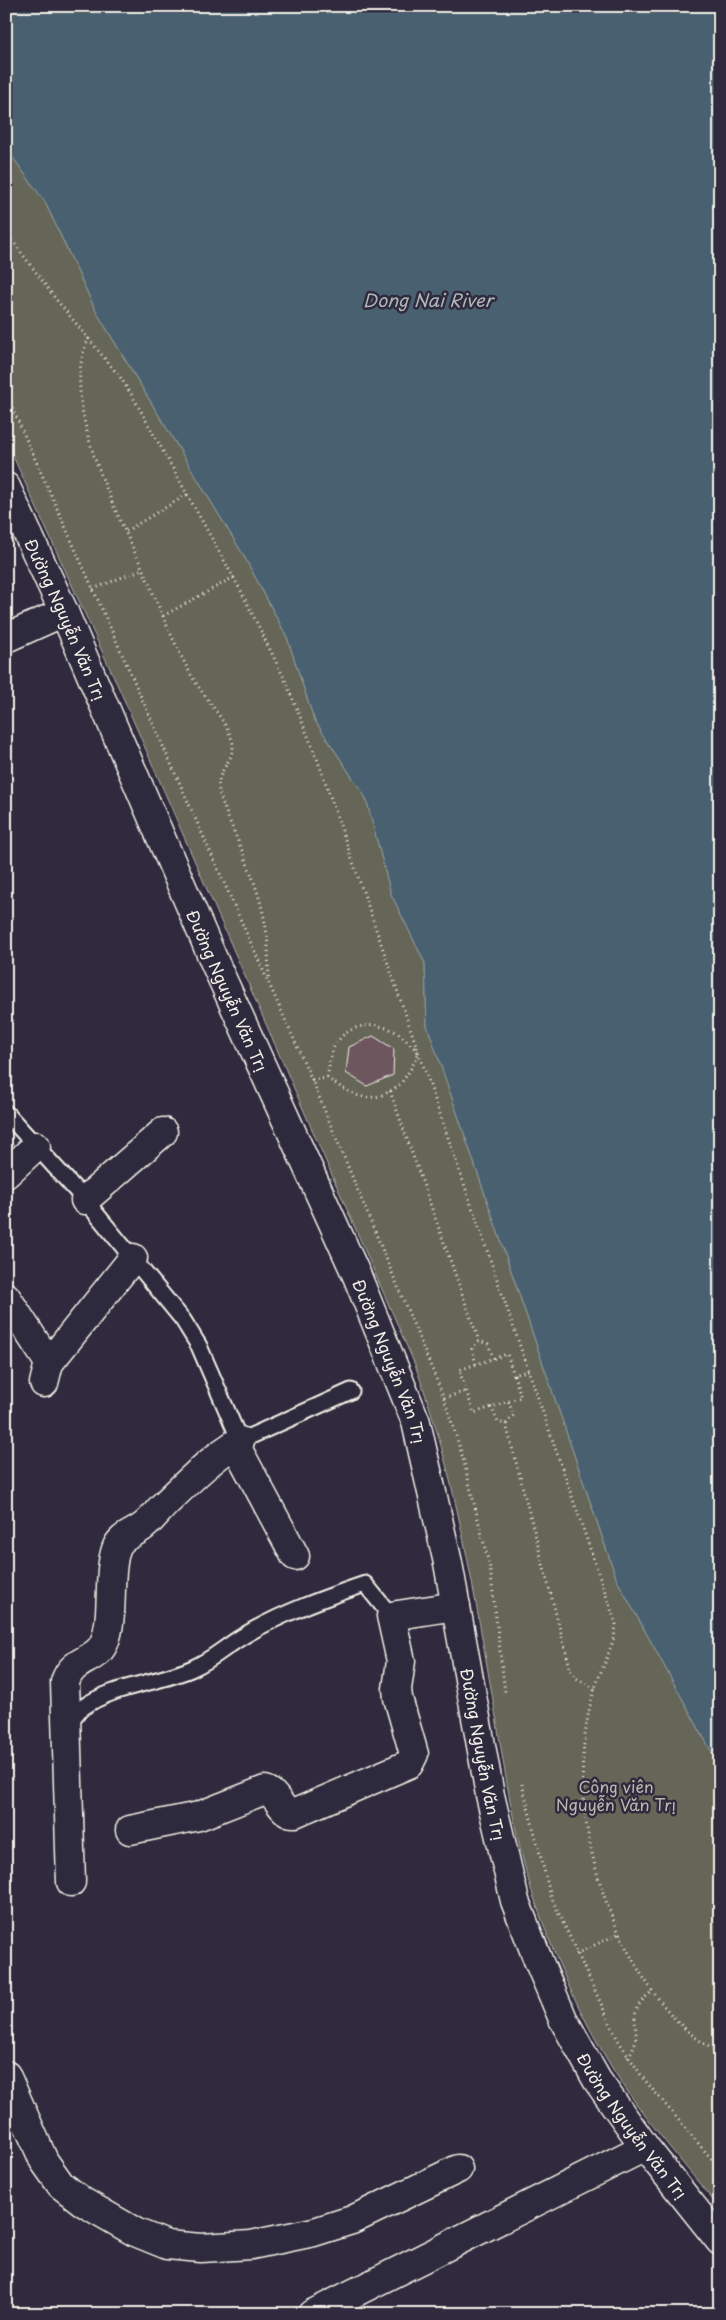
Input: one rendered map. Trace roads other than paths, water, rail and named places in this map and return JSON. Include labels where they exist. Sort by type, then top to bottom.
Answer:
[{"type":"street","name":"Đường Nguyễn Văn Trị","points":[[6,487],[64,612],[214,961],[357,1276],[394,1363],[416,1422],[432,1485],[456,1606],[490,1796],[515,1901],[563,2019],[597,2080],[645,2147],[720,2241]]},
{"type":"street","points":[[6,638],[64,612]]},
{"type":"street","points":[[86,1200],[163,1132]]},
{"type":"street","points":[[6,1174],[36,1146]]},
{"type":"street","points":[[6,1297],[47,1373],[133,1258]]},
{"type":"street","points":[[71,1882],[68,1726],[65,1682],[71,1670],[94,1655],[104,1644],[110,1607],[114,1556],[119,1542],[141,1528],[196,1473],[217,1455],[238,1442],[295,1556]]},
{"type":"street","points":[[130,1830],[199,1816],[265,1790],[274,1795],[284,1810],[290,1814],[296,1813],[409,1764],[414,1754],[398,1698],[397,1688],[401,1661],[391,1616],[456,1606]]},
{"type":"street","points":[[7,2078],[44,2161],[61,2185],[83,2202],[135,2232],[166,2245],[201,2248],[251,2245],[314,2232],[352,2220],[458,2169]]},
{"type":"street","points":[[312,2314],[499,2222],[645,2147]]},
{"type":"lane","points":[[6,1113],[86,1200],[183,1320],[198,1346],[238,1442],[351,1391]]},
{"type":"lane","points":[[68,1726],[81,1708],[112,1693],[167,1679],[214,1658],[244,1635],[318,1600],[365,1584],[391,1616]]},
{"type":"water","name":"Dong Nai River","points":[[6,6],[720,6],[720,1767],[617,1580],[427,1025],[425,963],[391,894],[366,798],[314,719],[287,637],[244,556],[97,313],[45,202],[6,148]]},
{"type":"park label","name":"Công viên Nguyễn Văn Trị","points":[[616,1795]]}]
